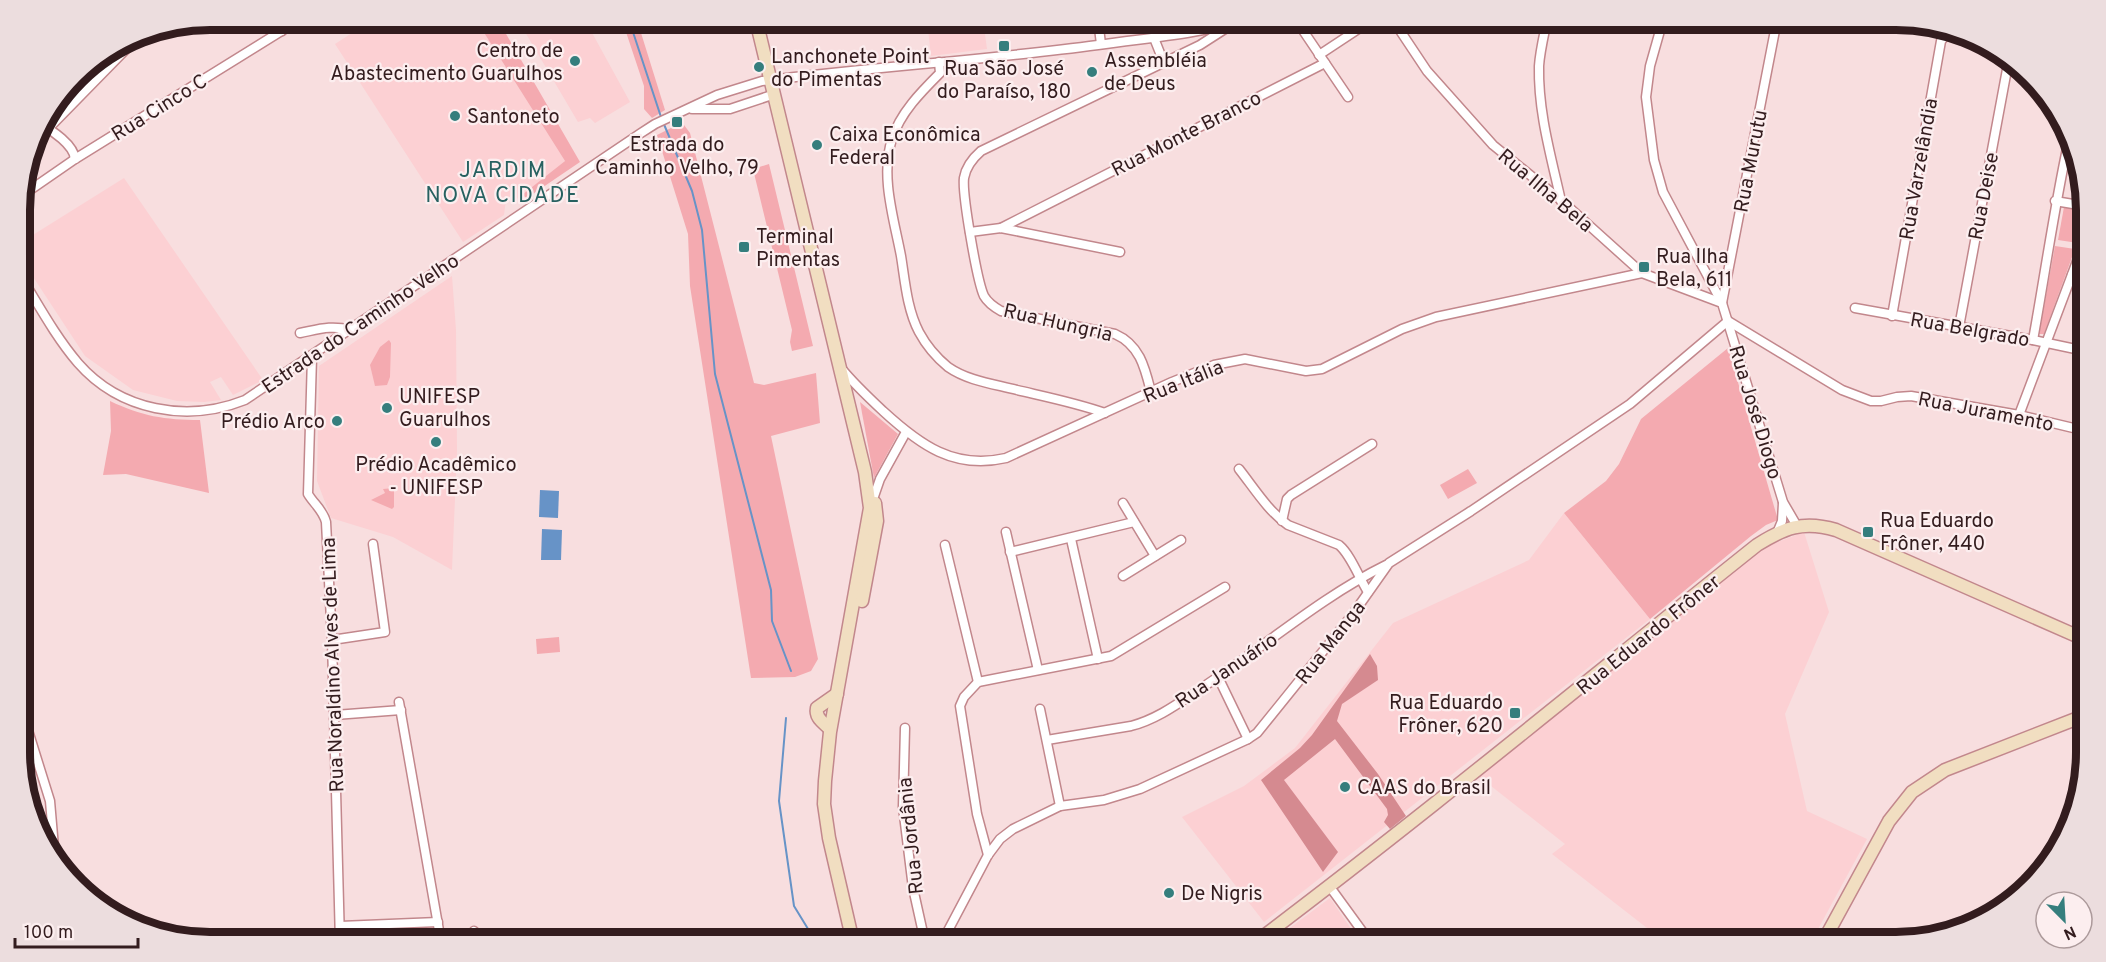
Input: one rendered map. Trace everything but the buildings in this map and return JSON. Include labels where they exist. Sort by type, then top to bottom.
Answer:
[{"type":"main road","points":[[759,30],[865,472],[870,508],[830,729],[824,804],[829,838],[851,932]]},
{"type":"main road","points":[[837,363],[854,404],[875,495],[877,521],[830,774],[830,811],[858,932]]},
{"type":"main road","name":"Rua Eduardo Frôner","points":[[1269,932],[1577,692],[1756,545],[1777,533],[1797,526],[1814,525],[1836,530],[2076,636]]},
{"type":"main road","points":[[1828,932],[1889,821],[1912,792],[1945,770],[2076,719]]},
{"type":"street","name":"Rua Cinco C","points":[[32,188],[282,30]]},
{"type":"street","points":[[1099,30],[1101,44]]},
{"type":"street","name":"Estrada do Caminho Velho","points":[[30,290],[79,363],[109,390],[150,408],[192,412],[231,405],[245,400],[312,357],[436,266],[655,124],[752,82],[1055,51],[1155,38],[1189,30]]},
{"type":"street","name":"Rua Hungria","points":[[1151,392],[1139,355],[1125,338],[1115,334],[1001,312],[992,306],[981,290],[970,232],[964,179],[968,166],[974,158],[989,147],[1164,63],[1225,30]]},
{"type":"street","points":[[1303,30],[1348,97]]},
{"type":"street","points":[[1319,55],[1357,30]]},
{"type":"street","name":"Rua Ilha Bela","points":[[1400,30],[1428,71],[1493,145],[1562,201],[1642,273],[1722,303]]},
{"type":"street","points":[[1545,30],[1539,64],[1540,97],[1545,130],[1562,201]]},
{"type":"street","points":[[1659,30],[1650,66],[1646,97],[1654,160],[1663,192],[1722,303],[1728,321]]},
{"type":"street","name":"Rua Murutu","points":[[1722,303],[1775,30]]},
{"type":"street","name":"Rua Varzelândia","points":[[1892,316],[1941,41],[1944,37]]},
{"type":"street","points":[[1155,38],[1164,63]]},
{"type":"street","points":[[52,124],[120,54]]},
{"type":"street","points":[[939,62],[940,73],[921,92],[899,123],[888,156],[890,194],[909,302],[919,332],[938,357],[960,374],[1105,413]]},
{"type":"street","name":"Rua Monte Branco","points":[[1001,228],[1325,63]]},
{"type":"street","name":"Rua Deise","points":[[1959,327],[2007,69]]},
{"type":"street","name":"Estrada do Caminho Velho","points":[[688,110],[730,109],[775,94]]},
{"type":"street","points":[[50,129],[74,152],[75,159]]},
{"type":"street","points":[[2033,340],[2055,201],[2066,153]]},
{"type":"street","points":[[1546,189],[1553,165]]},
{"type":"street","points":[[2055,201],[2076,204]]},
{"type":"street","points":[[970,232],[1001,228],[1120,252]]},
{"type":"street","points":[[2019,415],[2076,264]]},
{"type":"street","name":"Rua Itália","points":[[837,363],[852,383],[906,432],[929,448],[951,456],[987,462],[1006,458],[1214,365],[1245,359],[1306,371],[1322,369],[1402,329],[1436,317],[1642,273]]},
{"type":"street","points":[[2072,275],[2076,276]]},
{"type":"street","name":"Rua Belgrado","points":[[1855,308],[2076,349]]},
{"type":"street","name":"Rua Juramento","points":[[1728,321],[1842,390],[1864,400],[1881,401],[1911,396],[2019,415],[2076,429]]},
{"type":"street","name":"Rua José Diogo","points":[[1728,321],[1783,502],[1797,526]]},
{"type":"street","name":"Rua Manga","points":[[947,932],[988,855],[1000,839],[1013,829],[1060,806],[1121,796],[1140,789],[1257,733],[1389,563],[1630,404],[1728,321]]},
{"type":"street","points":[[300,333],[337,326],[351,330]]},
{"type":"street","name":"Rua Noraldino Alves de Lima","points":[[312,357],[308,494],[324,514],[326,522],[332,640],[340,932]]},
{"type":"street","points":[[870,508],[880,479],[906,432]]},
{"type":"street","points":[[1282,521],[1287,499],[1291,495],[1372,444]]},
{"type":"street","points":[[1239,469],[1273,513],[1282,521],[1340,544],[1368,592]]},
{"type":"street","name":"Rua José Diogo","points":[[1777,533],[1782,521],[1783,502]]},
{"type":"street","points":[[1123,503],[1155,556]]},
{"type":"street","points":[[1010,552],[1134,522]]},
{"type":"street","points":[[1005,532],[1038,670]]},
{"type":"street","points":[[1071,539],[1098,659]]},
{"type":"street","points":[[1123,576],[1181,540]]},
{"type":"street","points":[[332,640],[385,632],[373,544]]},
{"type":"street","points":[[945,545],[978,682]]},
{"type":"street","name":"Rua Januário","points":[[1047,740],[1145,723],[1218,677],[1359,578],[1389,563]]},
{"type":"street","points":[[988,855],[977,814],[960,706],[964,697],[978,682],[1111,656],[1225,587]]},
{"type":"street","points":[[1218,677],[1248,739]]},
{"type":"street","points":[[334,715],[400,706],[440,932]]},
{"type":"street","points":[[1040,709],[1060,806]]},
{"type":"street","name":"Rua Jordânia","points":[[905,728],[903,807],[913,888],[923,932]]},
{"type":"street","points":[[30,737],[50,801],[53,841]]},
{"type":"street","points":[[1330,886],[1363,932]]},
{"type":"street","points":[[340,926],[438,922]]},
{"type":"shaded area","points":[[357,30],[482,30],[565,161],[518,199],[514,194],[506,199],[504,215],[463,242],[335,44]]},
{"type":"shaded area","points":[[482,30],[504,30],[580,162],[527,198],[522,195],[565,161]]},
{"type":"shaded area","name":"Centro de Abastecimento Guarulhos","points":[[524,30],[590,30],[630,102],[595,123],[590,118],[578,122]]},
{"type":"shaded area","points":[[625,30],[640,30],[665,110],[652,118],[644,109],[644,86]]},
{"type":"shaded area","points":[[928,30],[984,30],[987,49],[931,56]]},
{"type":"shaded area","points":[[679,124],[684,125],[690,133],[754,383],[764,385],[816,373],[820,423],[771,436],[818,659],[811,671],[795,677],[751,678],[690,286],[688,234],[657,135]]},
{"type":"shaded area","points":[[769,164],[813,346],[792,351],[790,342],[792,330],[753,169]]},
{"type":"shaded area","points":[[124,178],[263,380],[233,395],[221,377],[210,382],[221,400],[204,402],[177,401],[133,390],[85,356],[30,272],[30,237]]},
{"type":"shaded area","points":[[2064,207],[2076,209],[2076,243],[2058,240]]},
{"type":"shaded area","points":[[2055,246],[2075,249],[2044,334],[2039,334]]},
{"type":"shaded area","name":"UNIFESP Guarulhos","points":[[452,276],[456,330],[457,450],[452,570],[393,537],[331,518],[317,481],[319,366]]},
{"type":"shaded area","points":[[389,340],[391,343],[390,377],[387,385],[375,386],[370,365],[380,347]]},
{"type":"shaded area","points":[[1728,348],[1778,520],[1766,525],[1751,536],[1650,619],[1564,513],[1606,481],[1619,464],[1641,419]]},
{"type":"shaded area","points":[[110,401],[154,416],[200,420],[209,493],[126,474],[103,475],[111,431]]},
{"type":"shaded area","points":[[860,402],[898,434],[874,478]]},
{"type":"shaded area","points":[[1468,469],[1477,483],[1448,499],[1440,485]]},
{"type":"shaded area","points":[[394,488],[394,507],[392,509],[371,500],[385,493],[383,489]]},
{"type":"shaded area","points":[[1564,513],[1650,619],[1264,922],[1182,817],[1244,786],[1295,748],[1393,623],[1529,560]]},
{"type":"shaded area","points":[[1804,532],[1829,612],[1785,714],[1807,811],[1867,839],[1816,932],[1652,932],[1552,854],[1565,844],[1477,775],[1765,547]]},
{"type":"shaded area","points":[[559,637],[560,652],[537,654],[536,639]]},
{"type":"shaded area","points":[[1370,654],[1377,666],[1378,680],[1342,704],[1337,721],[1378,774],[1406,816],[1390,829],[1384,822],[1388,815],[1387,809],[1335,739],[1284,780],[1338,852],[1323,872],[1261,780],[1300,748],[1312,735]]},
{"type":"shaded area","points":[[1330,898],[1353,932],[1284,932]]},
{"type":"water","points":[[540,490],[559,491],[558,518],[539,517]]},
{"type":"water","points":[[542,529],[562,530],[561,560],[541,560]]},
{"type":"waterway","points":[[632,30],[661,117]]},
{"type":"waterway","points":[[663,122],[692,191],[702,230],[715,374],[771,590],[772,621],[791,671]]},
{"type":"waterway","points":[[786,718],[779,801],[794,906],[810,932]]},
{"type":"place","name":"Rua São José do Paraíso, 180","points":[[1004,46]]},
{"type":"place","name":"Centro de Abastecimento Guarulhos","points":[[575,61]]},
{"type":"place","name":"Lanchonete Point do Pimentas","points":[[759,67]]},
{"type":"place","name":"Assembléia de Deus","points":[[1092,72]]},
{"type":"place","name":"Santoneto","points":[[455,116]]},
{"type":"place","name":"Estrada do Caminho Velho, 79","points":[[677,122]]},
{"type":"place","name":"Caixa Econômica Federal","points":[[817,145]]},
{"type":"place","name":"Terminal Pimentas","points":[[744,247]]},
{"type":"place","name":"Rua Ilha Bela, 611","points":[[1644,267]]},
{"type":"place","name":"UNIFESP Guarulhos","points":[[387,408]]},
{"type":"place","name":"Prédio Arco","points":[[337,421]]},
{"type":"place","name":"Prédio Acadêmico - UNIFESP","points":[[436,442]]},
{"type":"place","name":"Rua Eduardo Frôner, 440","points":[[1868,532]]},
{"type":"place","name":"Rua Eduardo Frôner, 620","points":[[1515,713]]},
{"type":"place","name":"CAAS do Brasil","points":[[1345,787]]},
{"type":"place","name":"De Nigris","points":[[1169,893]]},
{"type":"district","name":"JARDIM NOVA CIDADE","points":[[503,182]]}]
